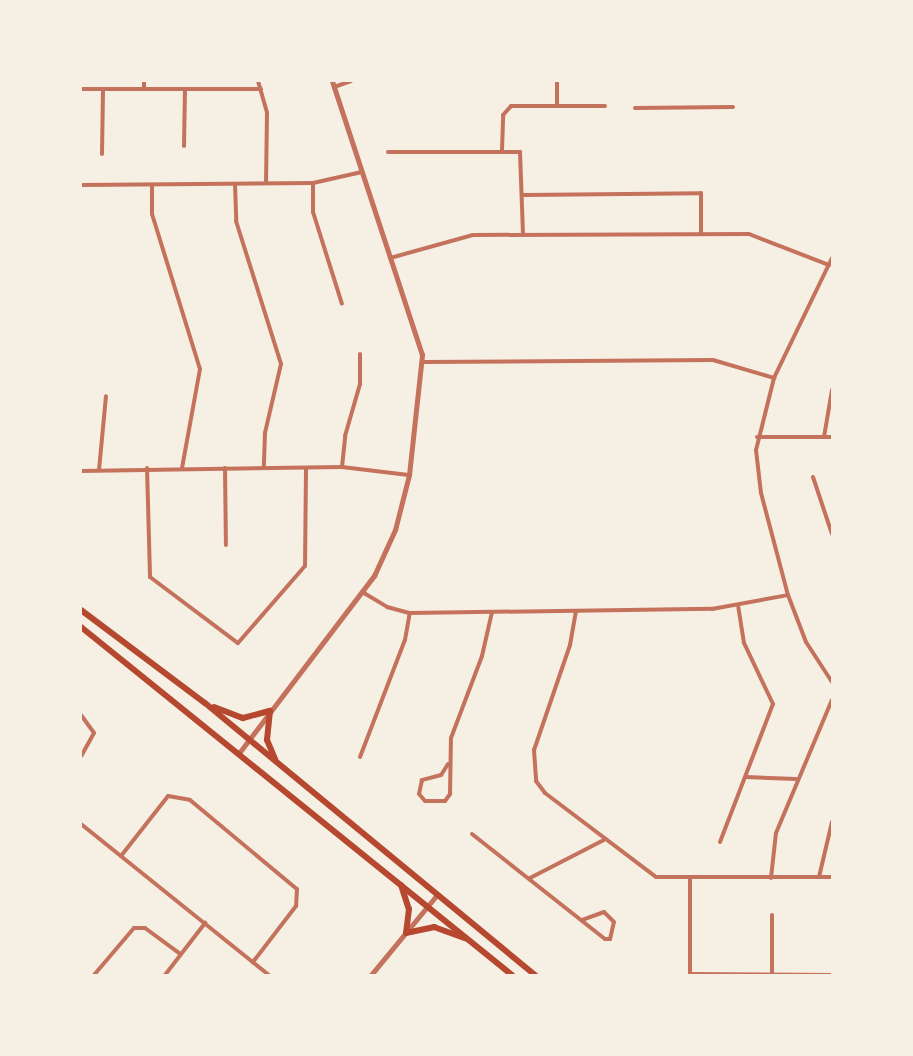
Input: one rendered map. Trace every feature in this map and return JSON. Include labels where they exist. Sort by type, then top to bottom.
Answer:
[{"type":"main road","points":[[81,610],[205,703],[535,975]]},
{"type":"main road","points":[[81,627],[474,942],[512,975]]},
{"type":"main road","points":[[205,703],[243,718],[270,711],[267,740],[275,760]]},
{"type":"main road","points":[[399,882],[410,909],[405,933],[434,927],[474,942]]},
{"type":"street","points":[[144,81],[144,88]]},
{"type":"street","points":[[258,81],[267,113],[266,183]]},
{"type":"street","points":[[238,753],[364,592],[395,530],[410,475],[423,362],[332,81]]},
{"type":"street","points":[[334,87],[351,81]]},
{"type":"street","points":[[556,106],[557,81]]},
{"type":"street","points":[[102,154],[103,88]]},
{"type":"street","points":[[81,89],[261,88]]},
{"type":"street","points":[[184,89],[184,146]]},
{"type":"street","points":[[502,150],[505,110],[556,106],[605,106]]},
{"type":"street","points":[[635,108],[733,107]]},
{"type":"street","points":[[388,152],[502,150],[523,155],[524,235]]},
{"type":"street","points":[[81,185],[313,183],[362,172]]},
{"type":"street","points":[[313,183],[313,212],[342,304]]},
{"type":"street","points":[[235,184],[236,221],[282,372],[266,433],[264,468]]},
{"type":"street","points":[[152,185],[154,223],[200,369],[182,468]]},
{"type":"street","points":[[524,195],[701,193],[701,234]]},
{"type":"street","points":[[390,258],[458,237],[701,234],[763,236],[829,265]]},
{"type":"street","points":[[832,258],[774,378],[757,437],[760,493],[788,595],[806,642],[832,682]]},
{"type":"street","points":[[342,467],[345,436],[360,384],[360,354]]},
{"type":"street","points":[[423,362],[713,360],[774,378]]},
{"type":"street","points":[[824,437],[832,390]]},
{"type":"street","points":[[99,470],[106,396]]},
{"type":"street","points":[[757,437],[832,436]]},
{"type":"street","points":[[81,471],[147,468],[342,467],[410,475]]},
{"type":"street","points":[[147,468],[150,577],[238,643],[305,566],[306,468]]},
{"type":"street","points":[[225,468],[226,545]]},
{"type":"street","points":[[813,477],[832,534]]},
{"type":"street","points":[[364,592],[387,607],[410,613],[738,607],[788,595]]},
{"type":"street","points":[[720,842],[746,777],[773,698],[744,643],[738,607]]},
{"type":"street","points":[[576,611],[570,645],[537,735],[534,767],[545,793],[648,874],[690,877],[832,877]]},
{"type":"street","points":[[448,765],[441,775],[422,780],[419,794],[425,801],[444,801],[450,794],[448,765],[451,738],[482,656],[492,612]]},
{"type":"street","points":[[360,757],[410,613]]},
{"type":"street","points":[[771,878],[773,844],[796,779],[832,700]]},
{"type":"street","points":[[81,715],[94,733],[81,756]]},
{"type":"street","points":[[746,777],[796,779]]},
{"type":"street","points":[[121,856],[168,796],[182,795],[198,807],[297,888],[296,906],[253,962]]},
{"type":"street","points":[[819,877],[832,822]]},
{"type":"street","points":[[81,824],[269,975]]},
{"type":"street","points":[[472,834],[605,939],[610,939],[614,922],[604,912],[582,920]]},
{"type":"street","points":[[530,878],[604,840]]},
{"type":"street","points":[[690,877],[690,975],[832,975]]},
{"type":"street","points":[[371,975],[437,895]]},
{"type":"street","points":[[772,915],[772,974]]},
{"type":"street","points":[[165,975],[179,953],[204,923]]},
{"type":"street","points":[[94,975],[134,928],[145,928],[179,953]]}]
